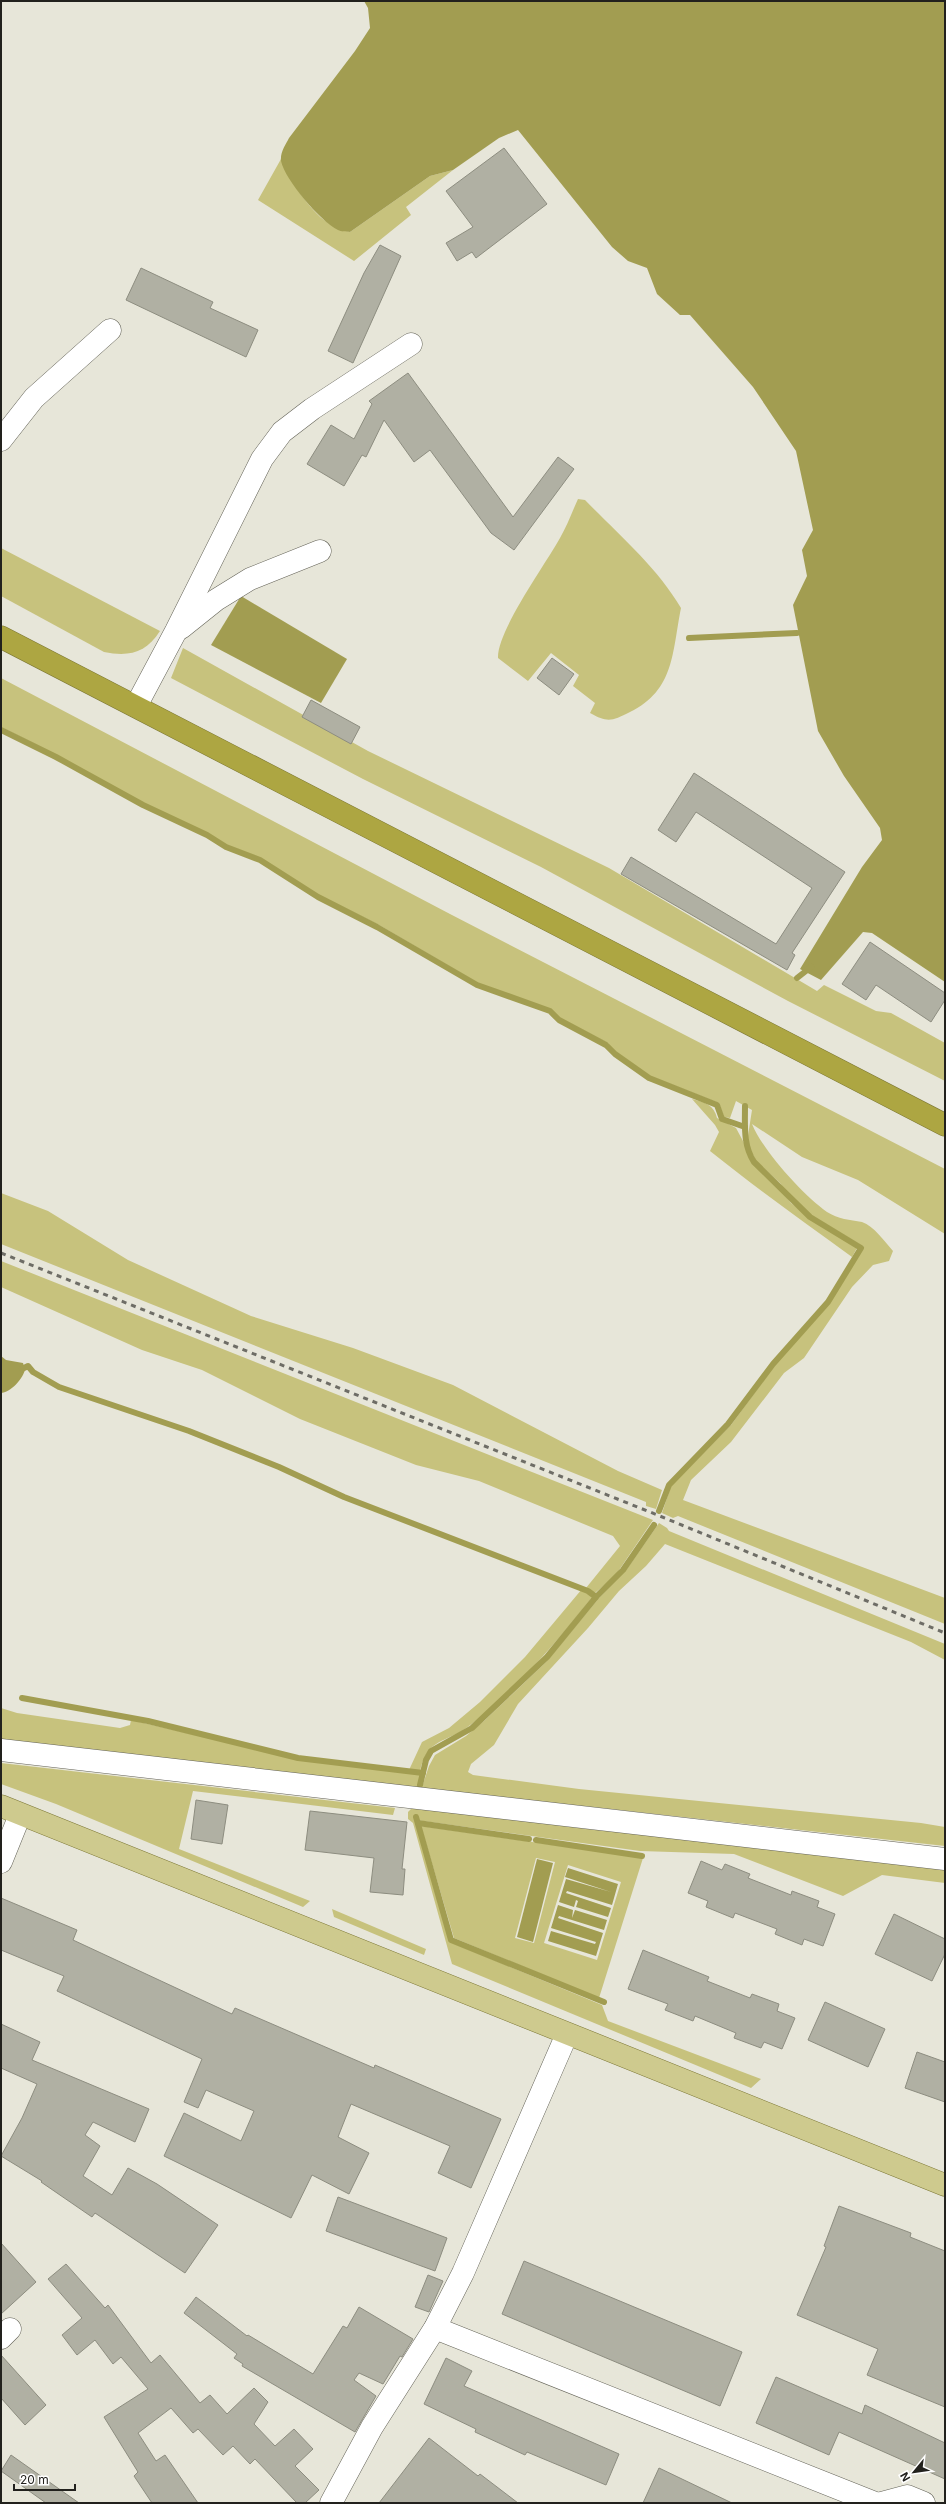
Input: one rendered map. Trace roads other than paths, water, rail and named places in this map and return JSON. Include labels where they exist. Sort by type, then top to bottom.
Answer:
[{"type":"highway","points":[[1,637],[945,1125]]},
{"type":"main road","points":[[10,1811],[945,2185]]},
{"type":"street","points":[[1,440],[34,398],[110,330]]},
{"type":"street","points":[[136,706],[176,631],[262,459],[282,432],[312,409],[411,344]]},
{"type":"street","points":[[176,631],[216,600],[250,579],[320,551]]},
{"type":"street","points":[[1,1750],[945,1859]]},
{"type":"street","points":[[1,1862],[10,1811]]},
{"type":"street","points":[[331,2503],[372,2427],[435,2328],[463,2273],[567,2034]]},
{"type":"street","points":[[435,2328],[884,2502],[907,2496],[924,2503]]},
{"type":"waterway","points":[[689,638],[797,633]]},
{"type":"waterway","points":[[1,730],[56,757],[143,805],[207,835],[226,847],[260,860],[318,897],[377,927],[477,985],[550,1011],[559,1020],[606,1045],[615,1054],[649,1078],[717,1105],[722,1119],[745,1127]]},
{"type":"waterway","points":[[797,978],[811,967]]},
{"type":"waterway","points":[[659,1511],[669,1485],[728,1424],[773,1364],[828,1302],[861,1248],[810,1217],[754,1162],[750,1156],[746,1142],[745,1106]]},
{"type":"waterway","points":[[22,1369],[28,1366],[33,1372],[59,1387],[189,1431],[279,1467],[344,1497],[588,1591],[596,1597]]},
{"type":"waterway","points":[[420,1785],[426,1760],[431,1751],[472,1728],[547,1657],[596,1597],[623,1570],[654,1525]]},
{"type":"waterway","points":[[22,1698],[148,1721],[298,1758],[423,1773]]},
{"type":"waterway","points":[[416,1817],[451,1940],[604,2002]]},
{"type":"waterway","points":[[418,1823],[529,1839]]},
{"type":"waterway","points":[[536,1840],[642,1856]]},
{"type":"railway","points":[[1,1253],[650,1512],[945,1633]]}]
